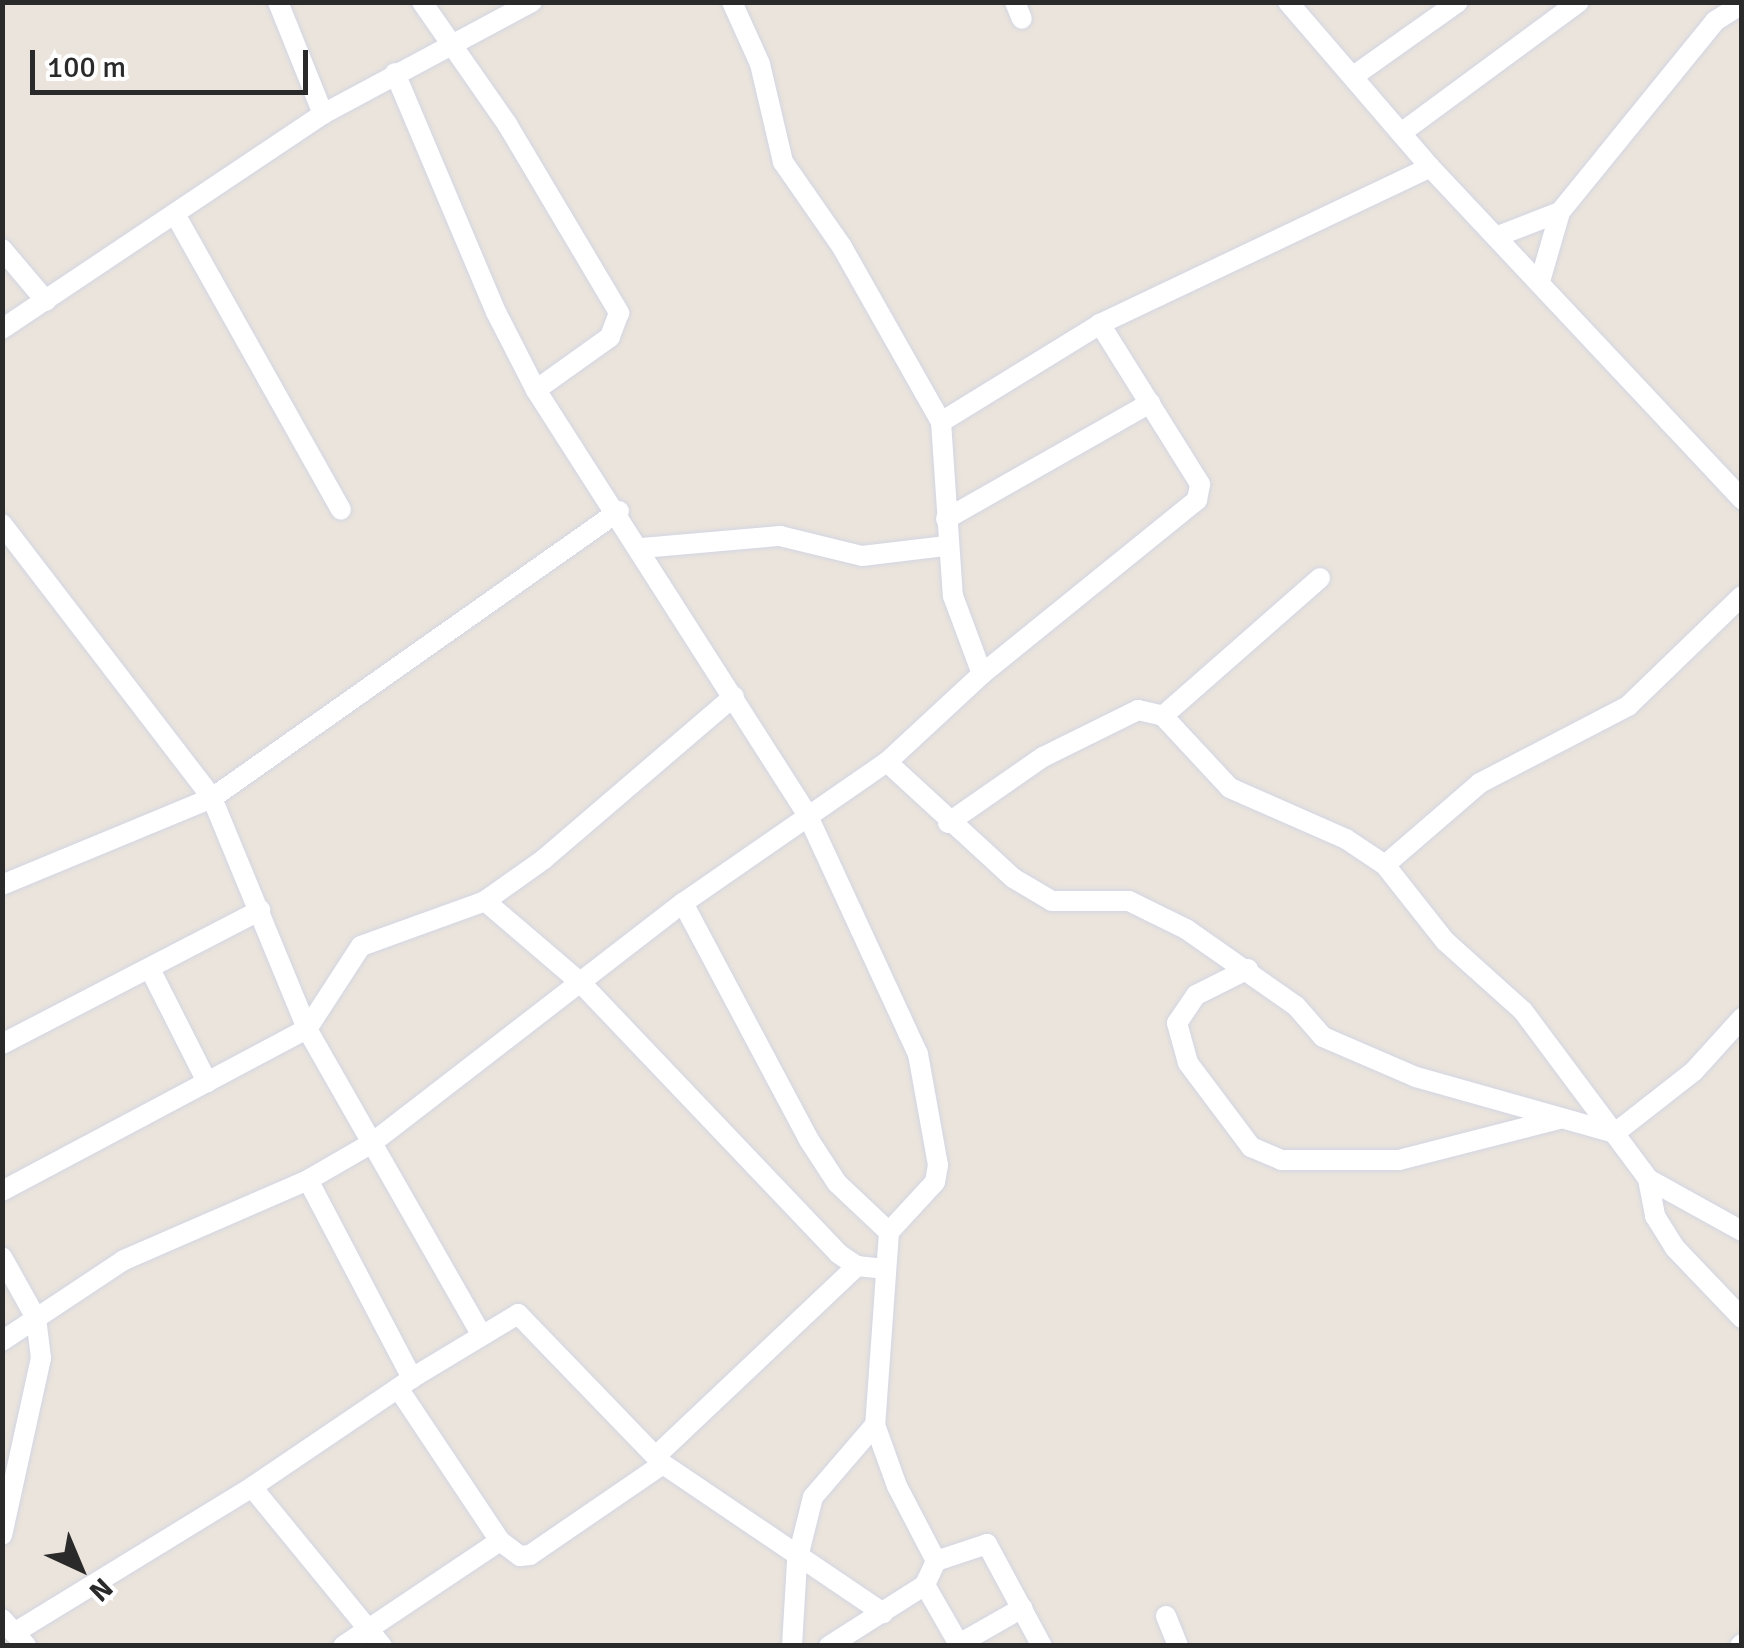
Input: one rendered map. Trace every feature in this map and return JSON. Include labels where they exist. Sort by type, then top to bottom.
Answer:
[{"type":"street","points":[[278,2],[323,114]]},
{"type":"street","points":[[422,2],[447,47],[476,76],[619,313],[610,337],[536,390]]},
{"type":"street","points":[[2,329],[323,114],[532,2]]},
{"type":"street","points":[[732,2],[760,64],[783,162],[842,247],[941,422],[946,546],[953,596],[982,674]]},
{"type":"street","points":[[1288,2],[1355,75],[1430,167],[1541,278],[1742,499]]},
{"type":"street","points":[[1355,75],[1458,2]]},
{"type":"street","points":[[1401,133],[1579,2]]},
{"type":"street","points":[[1541,278],[1560,212],[1715,21],[1742,4]]},
{"type":"street","points":[[394,73],[496,312],[536,390],[642,548],[807,814],[918,1054],[938,1148],[935,1182],[889,1232],[875,1425],[897,1486],[936,1561]]},
{"type":"street","points":[[941,422],[1100,324],[1430,167]]},
{"type":"street","points":[[1498,236],[1560,212]]},
{"type":"street","points":[[175,214],[342,510]]},
{"type":"street","points":[[2,248],[46,300]]},
{"type":"street","points":[[2,1341],[124,1260],[308,1180],[372,1143],[683,903],[887,762],[982,674],[1201,494],[1100,324]]},
{"type":"street","points":[[946,518],[1150,403]]},
{"type":"street","points":[[2,885],[212,798],[618,512]]},
{"type":"street","points":[[2,524],[212,798],[307,1030],[480,1332]]},
{"type":"street","points":[[642,548],[780,536],[862,556],[946,546]]},
{"type":"street","points":[[1163,716],[1320,578]]},
{"type":"street","points":[[1386,866],[1480,783],[1628,706],[1742,596]]},
{"type":"street","points":[[2,1190],[307,1030],[361,946],[485,901],[544,858],[734,696]]},
{"type":"street","points":[[948,823],[1044,756],[1138,710],[1163,716],[1230,788],[1346,839],[1386,866],[1446,941],[1522,1011],[1648,1179],[1742,1232]]},
{"type":"street","points":[[887,762],[948,823],[1052,901],[1130,901],[1248,969],[1346,1050],[1615,1133]]},
{"type":"street","points":[[485,901],[580,983],[838,1254],[857,1266],[884,1269]]},
{"type":"street","points":[[683,903],[809,1140],[838,1183],[889,1232]]},
{"type":"street","points":[[2,1044],[260,910]]},
{"type":"street","points":[[150,969],[207,1082]]},
{"type":"street","points":[[1248,969],[1196,995],[1177,1023],[1188,1063],[1251,1147],[1281,1160],[1399,1160],[1561,1118]]},
{"type":"street","points":[[1615,1133],[1694,1070],[1742,1018]]},
{"type":"street","points":[[1648,1179],[1654,1216],[1742,1318]]},
{"type":"street","points":[[308,1180],[405,1383],[500,1541],[520,1556],[530,1555],[659,1460],[857,1266]]},
{"type":"street","points":[[2,1257],[36,1318],[40,1385],[2,1535]]},
{"type":"street","points":[[14,1632],[252,1487],[480,1332],[518,1314],[659,1460],[797,1561],[882,1613]]},
{"type":"street","points":[[792,1646],[797,1561],[813,1497],[875,1425]]},
{"type":"street","points":[[252,1487],[377,1636]]},
{"type":"street","points":[[343,1646],[377,1636],[500,1541]]},
{"type":"street","points":[[829,1646],[924,1585],[936,1561],[987,1544],[1042,1646]]},
{"type":"street","points":[[924,1585],[959,1644],[1022,1608]]},
{"type":"street","points":[[1166,1616],[1178,1646]]}]
